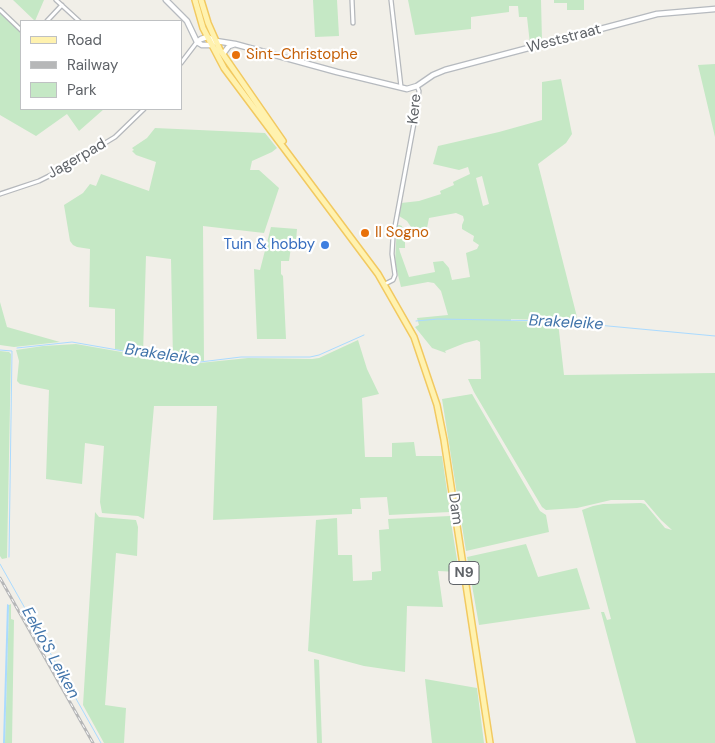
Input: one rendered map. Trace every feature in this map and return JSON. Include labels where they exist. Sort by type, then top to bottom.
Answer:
[{"type":"main road","name":"N9","points":[[194,0],[207,37],[223,54],[241,87]]},
{"type":"main road","name":"N9","points":[[201,0],[213,43],[224,68],[285,144],[287,150],[385,284]]},
{"type":"main road","name":"Dam","points":[[385,284],[414,337],[437,405],[490,743]]},
{"type":"street","points":[[56,0],[78,20]]},
{"type":"street","points":[[166,0],[187,20],[197,42]]},
{"type":"street","points":[[352,0],[353,23]]},
{"type":"street","points":[[391,0],[401,87]]},
{"type":"street","points":[[48,20],[62,6]]},
{"type":"street","name":"Weststraat","points":[[417,86],[433,75],[445,70],[657,14],[715,8]]},
{"type":"street","points":[[0,10],[20,29]]},
{"type":"street","points":[[182,63],[197,42],[207,37]]},
{"type":"street","name":"Kere","points":[[197,42],[202,45],[213,43],[235,44],[336,72],[408,89],[417,86],[419,90],[417,107],[393,237],[395,275],[393,280],[385,284]]},
{"type":"street","points":[[223,54],[230,46],[235,44]]},
{"type":"street","name":"Jagerpad","points":[[0,194],[39,181],[59,171],[115,137],[143,110]]},
{"type":"green space","points":[[13,0],[44,0],[34,20]]},
{"type":"green space","points":[[313,0],[337,0],[339,36],[315,37]]},
{"type":"green space","points":[[408,0],[541,0],[542,41],[530,44],[527,17],[519,17],[518,6],[509,6],[509,12],[471,17],[471,29],[415,35]]},
{"type":"green space","points":[[554,0],[584,0],[584,10],[567,10],[567,3],[554,3]]},
{"type":"green space","points":[[0,12],[20,32],[20,110],[103,110],[79,131],[67,114],[36,136],[0,115]]},
{"type":"green space","points":[[715,64],[715,137],[698,65]]},
{"type":"green space","points":[[561,79],[572,134],[566,143],[538,164],[578,321],[511,319],[511,321],[558,322],[564,375],[715,373],[715,743],[636,743],[601,612],[604,612],[607,620],[611,619],[582,510],[603,504],[641,503],[645,504],[665,528],[672,530],[644,500],[611,500],[577,508],[546,510],[542,507],[468,379],[481,379],[480,342],[477,340],[465,343],[445,351],[446,353],[432,348],[415,327],[419,325],[417,318],[448,315],[441,291],[434,283],[428,282],[401,287],[395,263],[397,225],[402,226],[405,239],[405,248],[399,248],[409,277],[435,272],[433,262],[443,261],[449,268],[452,280],[470,277],[466,253],[477,249],[479,245],[473,241],[474,236],[462,229],[463,216],[456,213],[429,218],[427,228],[419,230],[411,227],[407,221],[399,216],[401,203],[419,201],[441,194],[440,191],[454,185],[453,182],[470,174],[468,167],[459,170],[433,164],[438,146],[542,120],[542,82]],"holes":[[[482,176],[489,204],[483,206],[476,178]]]},
{"type":"green space","points":[[155,128],[265,133],[277,148],[252,161],[250,170],[259,170],[279,188],[264,233],[203,226],[204,361],[173,359],[171,259],[146,256],[143,354],[115,349],[115,309],[89,307],[90,249],[77,247],[70,241],[64,205],[83,193],[90,184],[96,186],[101,174],[149,191],[156,162],[136,155],[132,148],[147,138]]},
{"type":"green space","points":[[271,227],[297,229],[296,241],[289,241],[289,247],[291,247],[289,261],[281,261],[286,339],[257,339],[254,269],[260,270]]},
{"type":"green space","points":[[0,302],[7,327],[60,342],[14,347],[0,345]]},
{"type":"green space","points":[[358,340],[367,369],[379,394],[362,398],[365,457],[392,457],[392,443],[414,442],[416,456],[442,456],[450,512],[389,515],[387,497],[360,498],[361,509],[352,509],[352,514],[213,520],[217,406],[154,406],[144,519],[138,516],[102,513],[100,502],[104,446],[85,443],[82,484],[46,479],[49,390],[20,384],[17,381],[19,361],[16,350],[43,346],[76,344],[190,364],[248,358],[319,358]]},
{"type":"green space","points":[[0,351],[11,354],[7,558],[2,559],[0,556]]},
{"type":"green space","points":[[472,394],[540,511],[546,515],[549,532],[466,551],[442,399]]},
{"type":"green space","points":[[95,512],[99,517],[136,520],[138,527],[137,556],[116,553],[105,705],[126,708],[124,743],[104,743],[83,705]]},
{"type":"green space","points":[[450,516],[459,572],[438,571],[443,607],[407,606],[405,672],[364,666],[308,651],[316,520],[337,518],[338,555],[352,555],[353,581],[372,580],[372,572],[381,571],[379,530],[389,529],[388,519]]},
{"type":"green space","points":[[526,544],[538,577],[577,568],[590,609],[479,625],[467,557]]},
{"type":"green space","points":[[11,604],[11,619],[14,620],[12,743],[5,743],[9,605]]},
{"type":"green space","points":[[314,659],[319,660],[322,743],[317,743]]},
{"type":"green space","points":[[425,679],[477,688],[484,743],[432,743]]},
{"type":"water","points":[[7,604],[9,605],[5,743],[3,743]]},
{"type":"waterway","name":"Brakeleike","points":[[416,321],[438,319],[555,321],[715,336]]},
{"type":"waterway","name":"Brakeleike","points":[[17,348],[72,342],[175,360],[200,362],[241,357],[310,357],[319,355],[364,335]]},
{"type":"waterway","points":[[0,350],[12,351],[9,557]]},
{"type":"waterway","name":"Eeklo'S Leiken","points":[[0,564],[101,743]]},
{"type":"railway","points":[[0,578],[93,743]]},
{"type":"place","name":"Sint-Christophe","points":[[236,55]]},
{"type":"place","name":"Il Sogno","points":[[365,233]]},
{"type":"place","name":"Tuin & hobby","points":[[325,245]]}]
